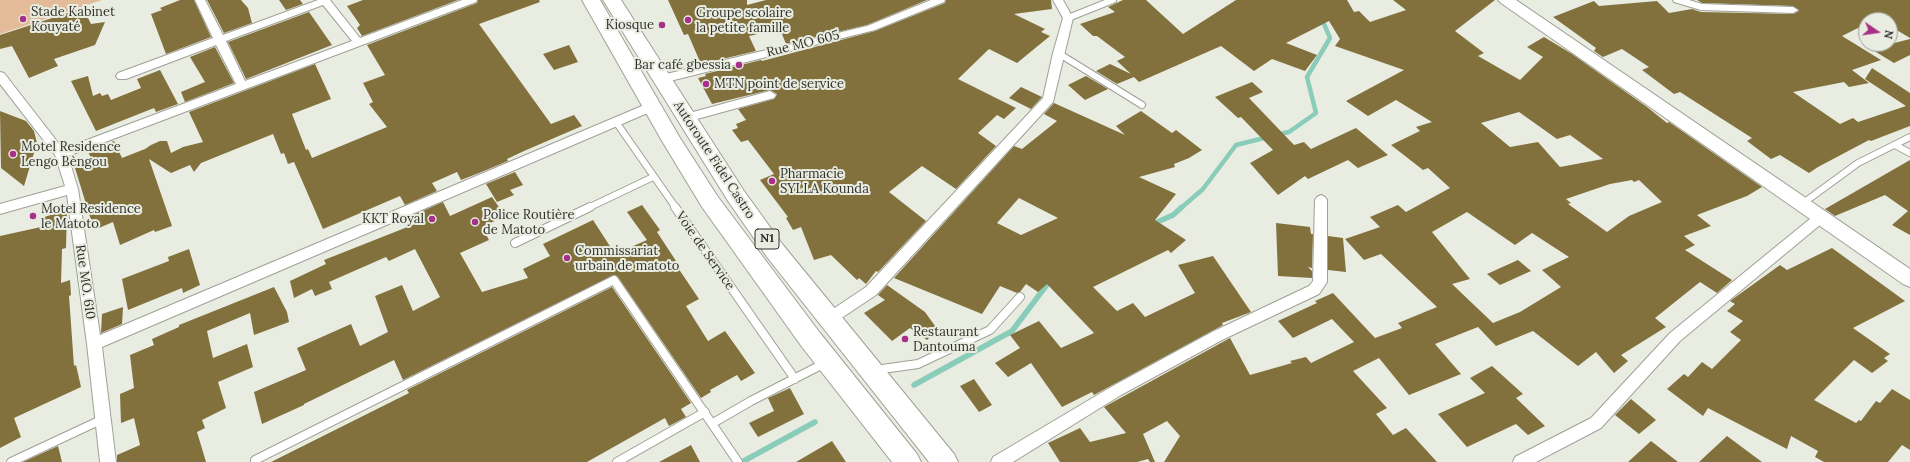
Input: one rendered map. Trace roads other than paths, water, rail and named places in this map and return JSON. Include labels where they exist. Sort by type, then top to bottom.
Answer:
[{"type":"highway","name":"Autoroute Fidel Castro","points":[[591,0],[710,202],[755,265],[908,462]]},
{"type":"highway","name":"Autoroute Fidel Castro","points":[[612,0],[736,196],[775,251],[945,462]]},
{"type":"street","points":[[200,0],[242,86]]},
{"type":"street","points":[[122,76],[325,0],[358,42]]},
{"type":"street","name":"Rue MO 605","points":[[662,79],[870,28],[940,0]]},
{"type":"street","points":[[829,319],[871,291],[1049,99],[1058,53],[1068,18],[1058,0]]},
{"type":"street","points":[[1506,0],[1910,278]]},
{"type":"street","points":[[1678,0],[1701,7],[1794,10]]},
{"type":"street","points":[[62,154],[465,1]]},
{"type":"street","name":"Rue MO. 610","points":[[0,76],[62,154],[72,189],[94,344],[108,462]]},
{"type":"street","points":[[686,118],[770,95]]},
{"type":"street","points":[[94,344],[653,106]]},
{"type":"street","points":[[0,209],[72,189]]},
{"type":"street","points":[[999,462],[1116,391],[1217,336],[1314,290],[1320,282],[1321,200]]},
{"type":"street","points":[[1521,462],[1596,422],[1675,337],[1821,217]]},
{"type":"lane","points":[[1068,18],[1113,0]]},
{"type":"lane","points":[[1058,53],[1142,105]]},
{"type":"lane","name":"Voie de Service","points":[[616,122],[795,379]]},
{"type":"lane","points":[[1802,204],[1858,163],[1910,137]]},
{"type":"lane","points":[[1895,145],[1910,153]]},
{"type":"lane","points":[[515,242],[653,177]]},
{"type":"lane","points":[[256,462],[255,460],[614,280],[736,458]]},
{"type":"lane","points":[[871,371],[918,364],[990,330],[1020,297]]},
{"type":"lane","points":[[712,423],[829,361]]},
{"type":"lane","points":[[617,462],[705,412]]},
{"type":"lane","points":[[11,462],[103,419]]},
{"type":"waterway","points":[[1277,135],[1289,132],[1316,113],[1307,77],[1330,38],[1322,19]]},
{"type":"waterway","points":[[1181,208],[1203,189],[1236,145],[1268,137]]},
{"type":"waterway","points":[[1153,224],[1173,215],[1182,207]]},
{"type":"waterway","points":[[914,385],[1012,331],[1049,282]]},
{"type":"waterway","points":[[742,462],[815,422]]},
{"type":"place","name":"Stade Kabinet Kouyaté","points":[[23,19]]},
{"type":"place","name":"Groupe scolaire la petite famille","points":[[688,20]]},
{"type":"place","name":"Kiosque","points":[[662,25]]},
{"type":"place","name":"Bar café gbessia","points":[[739,65]]},
{"type":"place","name":"MTN point de service","points":[[706,84]]},
{"type":"place","name":"Motel Residence Lengo Bèngou","points":[[13,154]]},
{"type":"place","name":"Pharmacie SYLLA Kounda","points":[[772,181]]},
{"type":"place","name":"Motel Residence le Matoto","points":[[33,216]]},
{"type":"place","name":"KKT Royal","points":[[432,219]]},
{"type":"place","name":"Police Routière de Matoto","points":[[475,222]]},
{"type":"place","name":"Commissariat urbain de matoto","points":[[567,258]]},
{"type":"place","name":"Restaurant Dantouma","points":[[905,339]]}]
